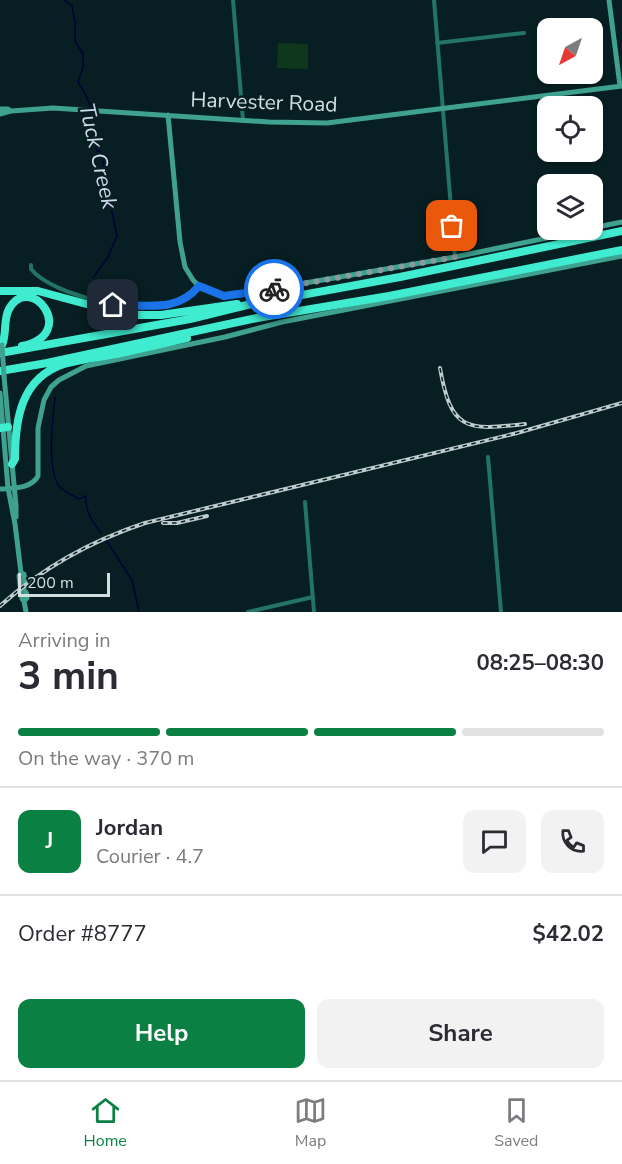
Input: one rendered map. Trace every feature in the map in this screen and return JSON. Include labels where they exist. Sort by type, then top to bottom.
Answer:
[{"type":"highway","points":[[0,350],[190,319],[247,305],[386,280],[622,231]]},
{"type":"highway","points":[[1,373],[257,318],[389,296],[622,250]]},
{"type":"highway","points":[[0,291],[38,291],[128,315],[161,315],[237,304],[247,305]]},
{"type":"highway","points":[[24,298],[34,298],[42,302],[48,309],[50,319],[49,327],[44,334],[31,343],[0,350],[4,339],[6,318],[12,304],[24,298]]},
{"type":"highway","points":[[12,464],[15,459],[18,416],[22,402],[34,383],[46,373],[64,364],[140,349],[248,323],[257,318]]},
{"type":"street","points":[[233,0],[243,120]]},
{"type":"street","points":[[434,0],[455,257]]},
{"type":"street","points":[[609,0],[621,86]]},
{"type":"street","points":[[437,43],[524,33]]},
{"type":"street","name":"Harvester Road","points":[[0,114],[53,108],[275,123],[327,123],[621,86]]},
{"type":"street","name":"Harvester Road","points":[[0,109],[11,111]]},
{"type":"street","points":[[168,115],[181,251],[185,267],[199,286],[218,294],[241,294],[455,257],[537,240]]},
{"type":"street","points":[[603,226],[622,222]]},
{"type":"street","points":[[0,489],[33,483],[38,476],[38,428],[44,400],[51,387],[70,373],[86,366],[225,337],[282,322],[622,256]]},
{"type":"street","points":[[31,265],[35,275],[52,286],[113,305],[149,306],[180,302],[199,286]]},
{"type":"street","points":[[0,330],[4,428],[12,464],[11,488]]},
{"type":"street","points":[[0,393],[11,488],[16,506],[15,525],[21,573],[19,576],[26,612]]},
{"type":"street","points":[[488,457],[501,612]]},
{"type":"street","points":[[305,502],[314,612]]},
{"type":"street","points":[[248,612],[313,597]]},
{"type":"green space","points":[[278,43],[308,44],[308,69],[277,68]]},
{"type":"waterway","name":"Tuck Creek","points":[[64,0],[72,6],[75,41],[83,54],[83,68],[78,82],[93,115],[96,148],[103,157],[103,169],[117,236],[108,257],[93,278]]},
{"type":"waterway","name":"Tuck Creek","points":[[55,397],[51,446],[53,472],[62,489],[79,499],[86,496],[88,512],[101,533]]},
{"type":"waterway","name":"Tuck Creek","points":[[106,540],[132,580],[139,612]]},
{"type":"railway","points":[[440,368],[449,404],[464,422],[488,427],[525,424]]},
{"type":"railway","points":[[0,606],[16,592],[68,557],[105,538],[145,523],[517,433],[622,403]]},
{"type":"railway","points":[[163,523],[177,523],[207,516]]},
{"type":"way so far","points":[[274,289],[455,257],[452,226]]},
{"type":"route","points":[[113,305],[149,306],[180,302],[199,286],[224,296],[274,289]]}]
